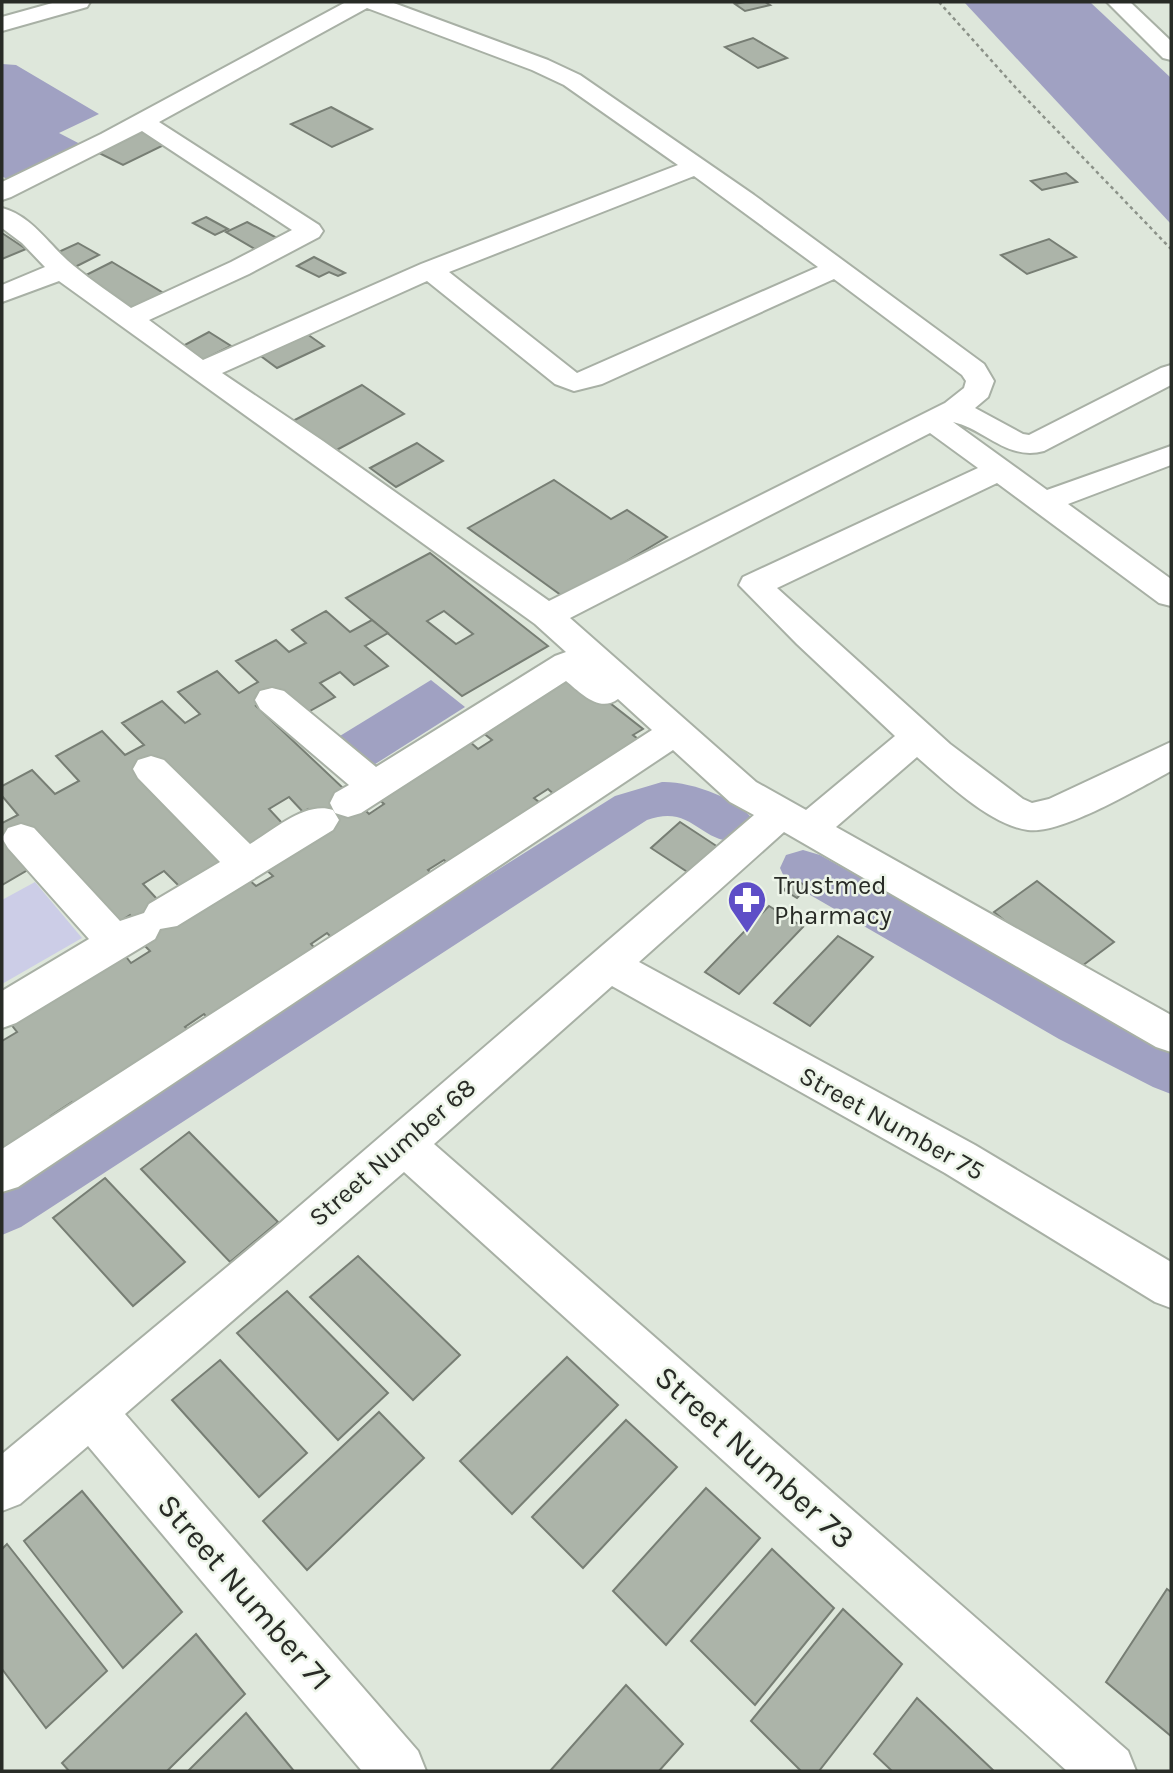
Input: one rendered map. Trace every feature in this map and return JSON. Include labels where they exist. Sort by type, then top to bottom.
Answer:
[{"type":"street","points":[[2,24],[79,2]]},
{"type":"street","points":[[2,192],[142,121],[362,2]]},
{"type":"street","points":[[372,2],[557,72],[697,166],[974,370],[980,381],[978,391],[944,415],[547,616]]},
{"type":"street","points":[[1118,2],[1171,52]]},
{"type":"street","points":[[129,318],[240,268],[310,231],[142,121]]},
{"type":"street","points":[[201,372],[430,270],[697,166]]},
{"type":"street","points":[[2,216],[31,237],[62,270],[201,372],[312,447],[547,616],[743,792]]},
{"type":"street","points":[[430,270],[565,378],[574,382],[592,378],[836,268]]},
{"type":"street","points":[[2,295],[62,270]]},
{"type":"street","points":[[944,415],[1015,442],[1033,445],[1171,374]]},
{"type":"street","points":[[944,415],[999,470],[1171,595]]},
{"type":"street","points":[[1044,502],[1171,456]]},
{"type":"street","points":[[999,470],[755,585],[917,737],[1003,807],[1027,818],[1051,814],[1171,755]]},
{"type":"street","points":[[2,1012],[348,803],[567,664],[662,740],[743,792],[1171,1035]]},
{"type":"street","points":[[272,700],[348,803]]},
{"type":"street","name":"Street Number 68","points":[[2,1486],[609,965],[794,822],[917,737]]},
{"type":"street","points":[[2,1173],[662,740]]},
{"type":"street","points":[[151,769],[246,864]]},
{"type":"street","points":[[21,838],[140,928]]},
{"type":"street","name":"Street Number 75","points":[[609,965],[960,1159],[1171,1287]]},
{"type":"street","name":"Street Number 73","points":[[402,1143],[1108,1771]]},
{"type":"street","name":"Street Number 71","points":[[91,1412],[398,1771]]},
{"type":"path","points":[[939,2],[1016,88],[1171,249]]},
{"type":"shaded area","points":[[964,2],[1090,2],[1171,78],[1171,224]]},
{"type":"shaded area","points":[[2,64],[16,65],[99,114],[59,133],[84,146],[11,182],[2,176]]},
{"type":"shaded area","points":[[431,680],[465,707],[369,768],[335,739]]},
{"type":"shaded area","points":[[35,882],[82,938],[2,984],[2,900]]},
{"type":"building","points":[[765,2],[770,5],[745,11],[735,4]]},
{"type":"building","points":[[753,38],[787,58],[758,68],[725,47]]},
{"type":"building","points":[[331,107],[372,129],[332,147],[291,124]]},
{"type":"building","points":[[143,131],[168,143],[123,165],[99,153]]},
{"type":"building","points":[[1066,173],[1077,182],[1042,190],[1031,181]]},
{"type":"building","points":[[206,217],[228,229],[215,235],[193,223]]},
{"type":"building","points":[[247,222],[277,238],[255,249],[226,232]]},
{"type":"building","points":[[2,233],[26,249],[2,259]]},
{"type":"building","points":[[1049,239],[1076,257],[1027,274],[1001,255]]},
{"type":"building","points":[[78,243],[99,255],[73,268],[52,255]]},
{"type":"building","points":[[314,257],[345,273],[338,276],[329,272],[319,277],[297,266]]},
{"type":"building","points":[[112,262],[165,294],[131,311],[78,279]]},
{"type":"building","points":[[300,329],[324,346],[277,368],[254,351]]},
{"type":"building","points":[[209,332],[231,346],[201,361],[179,348]]},
{"type":"building","points":[[362,385],[404,414],[331,453],[289,423]]},
{"type":"building","points":[[417,443],[443,461],[396,487],[370,468]]},
{"type":"building","points":[[554,480],[611,519],[627,510],[667,537],[565,598],[468,528]]},
{"type":"building","points":[[430,553],[548,646],[462,696],[346,598]],"holes":[[[444,611],[473,634],[456,644],[427,621]]]},
{"type":"building","points":[[326,611],[350,632],[372,620],[388,633],[365,646],[388,666],[354,685],[340,672],[320,683],[335,697],[299,717],[276,695],[256,706],[343,788],[337,792],[356,810],[361,806],[369,814],[384,804],[376,797],[468,740],[478,749],[492,740],[482,732],[566,680],[583,682],[643,729],[633,735],[643,743],[558,798],[548,789],[534,798],[545,807],[452,868],[444,860],[428,870],[436,878],[337,943],[327,933],[311,944],[320,954],[213,1024],[204,1014],[185,1027],[194,1036],[79,1112],[72,1102],[51,1116],[58,1125],[2,1162],[2,1041],[17,1032],[10,1023],[123,953],[131,963],[150,951],[141,942],[146,934],[130,915],[116,924],[33,867],[2,885],[2,823],[18,815],[2,796],[2,786],[32,770],[55,794],[79,781],[56,756],[102,731],[125,755],[144,745],[122,723],[162,701],[185,723],[200,714],[178,692],[217,671],[239,693],[258,682],[236,661],[276,640],[289,652],[306,643],[292,630]],"holes":[[[289,797],[303,812],[308,809],[327,827],[263,867],[273,876],[256,886],[246,877],[168,921],[151,902],[157,899],[143,884],[164,871],[179,886],[283,824],[269,809]]]},
{"type":"building","points":[[680,822],[718,847],[689,873],[651,848]]},
{"type":"building","points":[[794,879],[808,887],[797,898],[784,890]]},
{"type":"building","points":[[1037,881],[1114,942],[1070,975],[994,912]]},
{"type":"building","points":[[769,906],[803,927],[739,994],[705,972]]},
{"type":"building","points":[[838,936],[873,957],[810,1026],[774,1003]]},
{"type":"building","points":[[189,1132],[278,1222],[230,1262],[141,1169]]},
{"type":"building","points":[[105,1178],[185,1262],[133,1306],[53,1218]]},
{"type":"building","points":[[358,1256],[460,1355],[413,1400],[310,1297]]},
{"type":"building","points":[[287,1291],[388,1393],[338,1440],[237,1333]]},
{"type":"building","points":[[567,1357],[618,1405],[512,1514],[460,1461]]},
{"type":"building","points":[[220,1360],[307,1453],[259,1497],[172,1400]]},
{"type":"building","points":[[379,1412],[424,1458],[307,1570],[263,1521]]},
{"type":"building","points":[[626,1420],[677,1467],[583,1568],[532,1517]]},
{"type":"building","points":[[706,1488],[760,1538],[666,1645],[613,1591]]},
{"type":"building","points":[[82,1491],[182,1612],[123,1668],[24,1541]]},
{"type":"building","points":[[7,1544],[107,1671],[46,1728],[2,1669],[2,1549]]},
{"type":"building","points":[[772,1549],[834,1608],[755,1705],[691,1641]]},
{"type":"building","points":[[1167,1589],[1171,1592],[1171,1736],[1106,1682]]},
{"type":"building","points":[[843,1609],[902,1664],[819,1771],[801,1771],[751,1721]]},
{"type":"building","points":[[196,1634],[245,1694],[167,1771],[69,1771],[62,1763]]},
{"type":"building","points":[[626,1685],[683,1744],[659,1771],[550,1771]]},
{"type":"building","points":[[917,1698],[994,1771],[892,1771],[874,1754]]},
{"type":"building","points":[[246,1713],[294,1771],[188,1771]]},
{"type":"waterway","points":[[2,1210],[631,808],[673,798],[694,804],[733,824]]},
{"type":"waterway","points":[[803,868],[1077,1024],[1171,1072]]},
{"type":"place","name":"Trustmed Pharmacy","points":[[747,934]]}]
